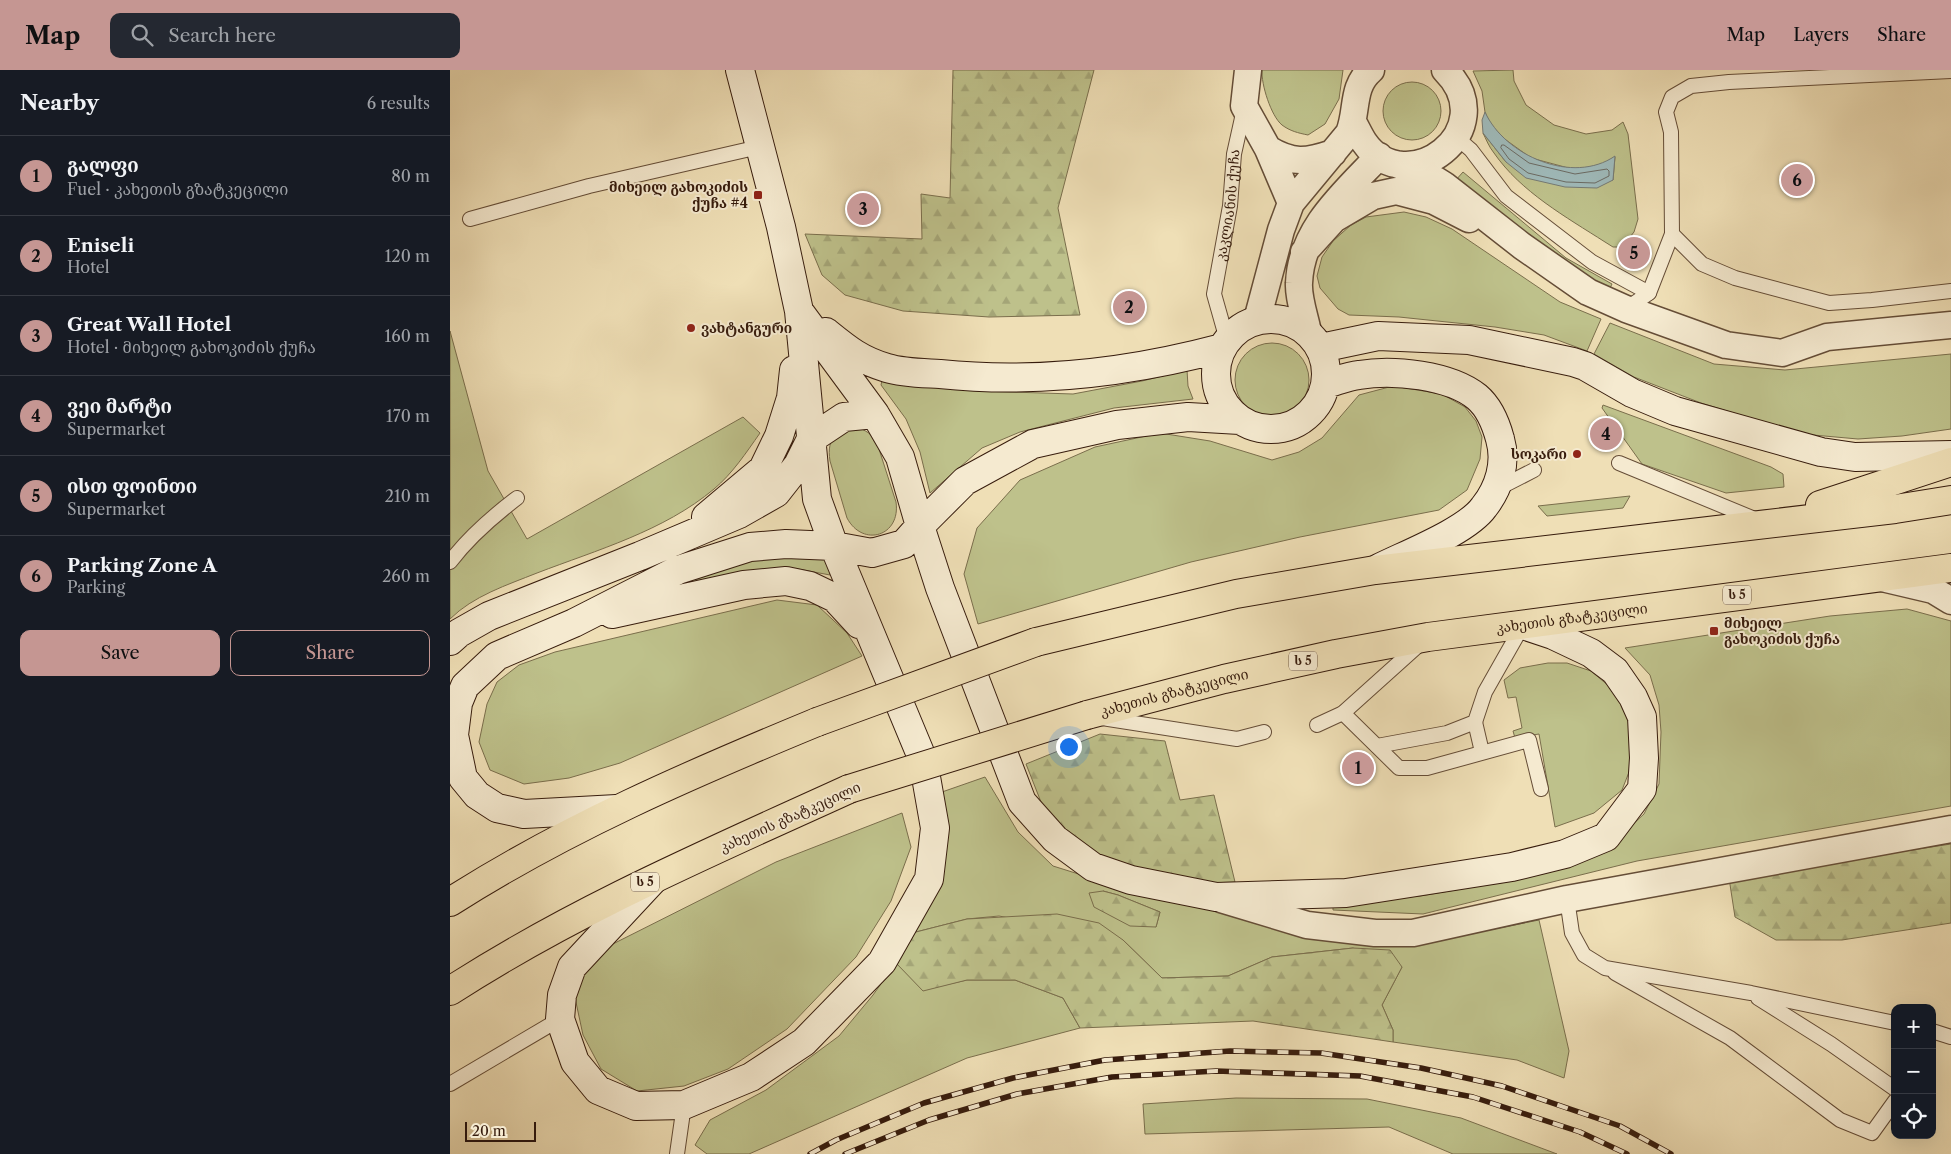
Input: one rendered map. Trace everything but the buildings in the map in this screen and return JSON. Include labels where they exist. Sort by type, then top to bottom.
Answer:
[{"type":"highway","points":[[1764,523],[1951,462]]},
{"type":"highway","points":[[452,898],[556,840],[617,809],[714,765],[818,722],[1036,642],[1236,594],[1375,570],[1951,500]]},
{"type":"highway","name":"კახეთის გზატკეცილი","points":[[450,991],[552,931],[656,877],[849,789],[1087,715],[1224,679],[1336,654],[1428,637],[1951,568]]},
{"type":"main road","points":[[656,877],[572,967],[562,995],[560,1019],[575,1062],[598,1090],[636,1106],[684,1105],[751,1077],[804,1042],[882,962],[929,879],[935,828],[923,760],[870,635],[817,499],[799,311],[781,227],[740,70]]},
{"type":"main road","points":[[799,311],[859,358],[889,369],[973,378],[1073,376],[1174,361],[1224,344],[1240,328],[1256,320],[1275,318],[1292,322],[1314,340],[1326,366],[1326,384],[1320,401],[1308,415],[1293,425],[1275,429],[1257,428],[1240,420],[1227,408],[1218,392],[1215,374],[1224,344]]},
{"type":"main road","points":[[799,311],[875,414],[900,457],[940,588],[1022,802],[1055,839],[1093,866],[1131,880],[1216,898],[1346,893],[1512,867],[1565,854],[1606,837],[1642,789],[1644,758],[1642,717],[1633,697],[1616,671],[1591,654],[1553,635],[1523,625]]},
{"type":"main road","points":[[664,545],[716,510],[763,469],[779,436],[791,398],[799,311]]},
{"type":"main road","points":[[1314,340],[1378,336],[1468,340],[1586,366],[1632,393],[1675,411],[1822,452],[1855,457],[1951,455]]},
{"type":"main road","points":[[1326,384],[1358,375],[1383,372],[1441,380],[1477,397],[1495,420],[1502,446],[1503,467],[1495,490],[1484,508],[1457,530],[1375,570]]},
{"type":"main road","points":[[450,641],[489,616],[739,514],[776,493],[798,465],[811,439],[844,417],[875,414]]},
{"type":"main road","points":[[617,809],[524,814],[497,808],[477,795],[463,778],[454,736],[458,703],[464,686],[497,656],[574,623],[678,570],[750,547],[786,544],[834,546],[872,553],[904,544],[965,481],[1033,444],[1117,425],[1188,417],[1240,420]]},
{"type":"main road","points":[[574,623],[744,585],[786,581],[810,586],[835,598],[870,635]]},
{"type":"street","name":"კაკლიანის ქუჩა","points":[[1244,106],[1248,70]]},
{"type":"street","points":[[1387,160],[1414,165],[1430,160],[1445,151],[1456,138],[1462,123],[1464,107],[1460,92],[1453,78],[1445,70]]},
{"type":"street","points":[[1256,320],[1281,230],[1291,203],[1349,133],[1353,122],[1355,95],[1363,74]]},
{"type":"street","points":[[1244,106],[1268,149],[1291,203]]},
{"type":"street","points":[[1353,122],[1364,143],[1387,160],[1444,185],[1522,246],[1588,292],[1726,345],[1782,352],[1827,337],[1951,325]]},
{"type":"street","points":[[1268,149],[1283,158],[1301,160],[1333,153]]},
{"type":"street","points":[[1314,340],[1298,284],[1304,252],[1318,223],[1387,160]]},
{"type":"street","points":[[1304,252],[1334,219],[1373,196],[1396,191],[1434,201],[1522,246]]},
{"type":"street","points":[[1879,577],[1933,590],[1951,601]]},
{"type":"street","points":[[1216,898],[1307,925],[1375,933],[1413,933],[1567,899],[1951,829]]},
{"type":"lane","points":[[1626,308],[1649,294],[1672,234],[1671,132],[1666,112],[1672,98],[1692,86],[1730,82],[1951,71]]},
{"type":"lane","name":"კაკლიანის ქუჩა","points":[[1224,344],[1214,294],[1230,206],[1234,154],[1244,106]]},
{"type":"lane","points":[[1456,138],[1472,150],[1506,196],[1592,262],[1649,294]]},
{"type":"lane","points":[[470,219],[589,186],[759,147]]},
{"type":"lane","points":[[1672,234],[1702,264],[1735,278],[1829,303],[1951,291]]},
{"type":"lane","points":[[1619,463],[1764,523]]},
{"type":"lane","points":[[1495,490],[1534,470]]},
{"type":"lane","points":[[450,562],[462,546],[494,516],[517,498]]},
{"type":"lane","points":[[1482,752],[1475,722],[1485,692],[1523,625]]},
{"type":"lane","points":[[1317,725],[1343,713],[1428,637]]},
{"type":"lane","points":[[1343,713],[1399,768],[1427,768],[1529,740],[1541,789]]},
{"type":"lane","points":[[1087,715],[1237,739],[1264,732]]},
{"type":"lane","points":[[1377,746],[1447,734],[1475,722]]},
{"type":"lane","points":[[1567,899],[1572,934],[1584,955],[1730,1038],[1840,1120],[1872,1134],[1891,1107]]},
{"type":"lane","points":[[1605,968],[1751,993],[1891,1022]]},
{"type":"lane","points":[[1751,993],[1831,1044],[1891,1086]]},
{"type":"lane","points":[[450,1084],[560,1019]]},
{"type":"lane","points":[[1936,1032],[1951,1037]]},
{"type":"lane","points":[[677,1154],[684,1105]]},
{"type":"green space","points":[[953,70],[1094,70],[1058,208],[1080,315],[989,317],[903,311],[845,295],[822,275],[805,234],[922,239],[921,194],[950,198]]},
{"type":"green space","points":[[1262,70],[1343,70],[1339,99],[1325,124],[1308,135],[1288,129],[1282,125],[1274,115],[1268,99],[1263,83]]},
{"type":"green space","points":[[1513,70],[1514,81],[1526,105],[1554,125],[1586,134],[1612,130],[1623,122],[1628,134],[1638,219],[1634,232],[1622,247],[1613,247],[1545,203],[1517,180],[1491,148],[1483,133],[1506,162],[1613,180],[1615,157],[1603,164],[1576,170],[1531,158],[1506,140],[1490,124],[1485,112],[1482,91],[1473,71]]},
{"type":"green space","points":[[1412,82],[1428,87],[1436,95],[1441,111],[1436,127],[1428,135],[1412,140],[1396,135],[1388,127],[1383,111],[1388,95],[1396,87]]},
{"type":"green space","points":[[1463,172],[1566,258],[1612,284],[1610,288],[1563,264],[1455,181]]},
{"type":"green space","points":[[1404,212],[1426,217],[1452,229],[1560,302],[1601,319],[1587,351],[1544,335],[1495,327],[1399,317],[1349,315],[1338,309],[1320,288],[1317,276],[1322,257],[1333,241],[1351,225],[1366,217]]},
{"type":"green space","points":[[1610,323],[1714,364],[1785,370],[1951,354],[1951,429],[1902,436],[1858,439],[1802,434],[1701,403],[1634,377],[1594,354]]},
{"type":"green space","points":[[450,331],[488,471],[527,539],[743,417],[760,433],[721,483],[674,517],[629,538],[491,592],[469,604],[450,619]]},
{"type":"green space","points":[[1272,343],[1286,346],[1298,354],[1306,366],[1309,380],[1306,394],[1298,406],[1286,414],[1272,417],[1258,414],[1246,406],[1238,394],[1235,380],[1238,366],[1246,354],[1258,346]]},
{"type":"green space","points":[[1187,370],[1188,386],[1193,399],[1114,408],[1020,432],[982,448],[930,493],[920,452],[906,419],[881,385],[883,376],[925,385],[980,391],[1073,394]]},
{"type":"green space","points":[[1393,386],[1442,394],[1465,407],[1476,421],[1482,437],[1480,459],[1467,490],[1439,510],[1300,537],[1191,562],[978,624],[964,574],[977,528],[1020,480],[1095,447],[1160,433],[1210,441],[1272,460],[1299,452],[1322,438],[1359,395]]},
{"type":"green space","points":[[1603,405],[1771,467],[1783,474],[1784,487],[1726,493],[1642,464],[1602,408]]},
{"type":"green space","points":[[859,428],[871,435],[878,446],[896,502],[896,514],[893,523],[887,530],[879,534],[862,533],[847,518],[830,461],[830,446],[835,436],[845,431]]},
{"type":"green space","points":[[1630,496],[1623,508],[1547,516],[1538,506]]},
{"type":"green space","points":[[819,550],[830,566],[830,575],[798,569],[760,570],[641,600],[741,554]]},
{"type":"green space","points":[[777,600],[817,605],[847,633],[862,656],[620,763],[569,778],[524,784],[490,770],[479,742],[487,704],[497,682],[519,665],[555,652]]},
{"type":"green space","points":[[1907,609],[1951,621],[1951,806],[1637,861],[1423,914],[1333,910],[1333,903],[1420,896],[1508,881],[1606,849],[1644,814],[1659,784],[1661,732],[1659,705],[1650,675],[1625,648],[1830,616]]},
{"type":"green space","points":[[1548,663],[1567,663],[1591,671],[1610,687],[1627,707],[1633,739],[1631,767],[1622,790],[1594,813],[1555,827],[1539,734],[1515,738],[1513,731],[1522,728],[1516,697],[1508,698],[1504,680],[1520,668]]},
{"type":"green space","points":[[1100,734],[1165,741],[1180,800],[1214,795],[1235,882],[1208,883],[1097,859],[1068,835],[1041,802],[1026,764]]},
{"type":"green space","points":[[985,777],[1018,832],[1053,866],[1136,892],[1226,911],[1484,931],[1539,920],[1569,1051],[1564,1078],[1517,1060],[1393,1042],[1393,1030],[1382,1005],[1402,967],[1353,948],[1272,957],[1228,976],[1162,978],[1123,940],[999,916],[967,919],[912,933],[945,856],[948,823],[942,792]],"holes":[[[1103,891],[1160,912],[1156,927]]]},
{"type":"green space","points":[[902,813],[911,847],[891,901],[856,957],[787,1029],[728,1069],[684,1086],[637,1091],[601,1069],[583,1035],[574,993],[585,958],[776,862]]},
{"type":"green space","points":[[1951,844],[1951,923],[1842,940],[1776,940],[1735,917],[1729,878]]},
{"type":"green space","points":[[1103,891],[1160,912],[1156,927],[1130,926],[1094,907],[1089,893]]},
{"type":"green space","points":[[1057,914],[1099,923],[1123,940],[1162,978],[1228,976],[1272,957],[1353,948],[1390,950],[1402,967],[1382,1005],[1393,1030],[1393,1042],[1253,1021],[1080,1028],[1063,998],[1015,980],[967,980],[923,991],[896,963],[912,933],[967,919]]},
{"type":"green space","points":[[896,963],[923,990],[967,980],[1015,980],[1063,998],[1080,1028],[967,1058],[749,1154],[707,1154],[695,1145],[710,1120],[766,1090],[839,1036],[873,995]]},
{"type":"green space","points":[[1236,1098],[1367,1099],[1461,1118],[1557,1154],[1453,1154],[1389,1127],[1145,1134],[1143,1104]]},
{"type":"water","points":[[1485,112],[1495,128],[1508,142],[1524,153],[1542,161],[1580,168],[1598,164],[1615,156],[1613,180],[1597,188],[1565,187],[1526,178],[1506,162],[1483,133],[1482,120]]},
{"type":"railway","points":[[810,1154],[836,1140],[924,1103],[1013,1078],[1105,1060],[1230,1051],[1321,1053],[1421,1068],[1502,1086],[1620,1126],[1671,1154]]},
{"type":"railway","points":[[845,1154],[929,1120],[1017,1094],[1112,1077],[1216,1071],[1360,1076],[1473,1097],[1580,1132],[1627,1154]]},
{"type":"place","name":"Parking Zone A","points":[[1797,180]]},
{"type":"place","name":"მიხეილ გახოკიძის ქუჩა #4","points":[[758,195]]},
{"type":"place","name":"Great Wall Hotel","points":[[863,209]]},
{"type":"place","name":"ისთ ფოინთი","points":[[1634,253]]},
{"type":"place","name":"Eniseli","points":[[1129,307]]},
{"type":"place","name":"ვახტანგური","points":[[691,328]]},
{"type":"place","name":"ვეი მარტი","points":[[1606,434]]},
{"type":"place","name":"სოკარი","points":[[1577,454]]},
{"type":"place","name":"მიხეილ გახოკიძის ქუჩა","points":[[1714,631]]},
{"type":"place","name":"გალფი","points":[[1358,768]]}]
